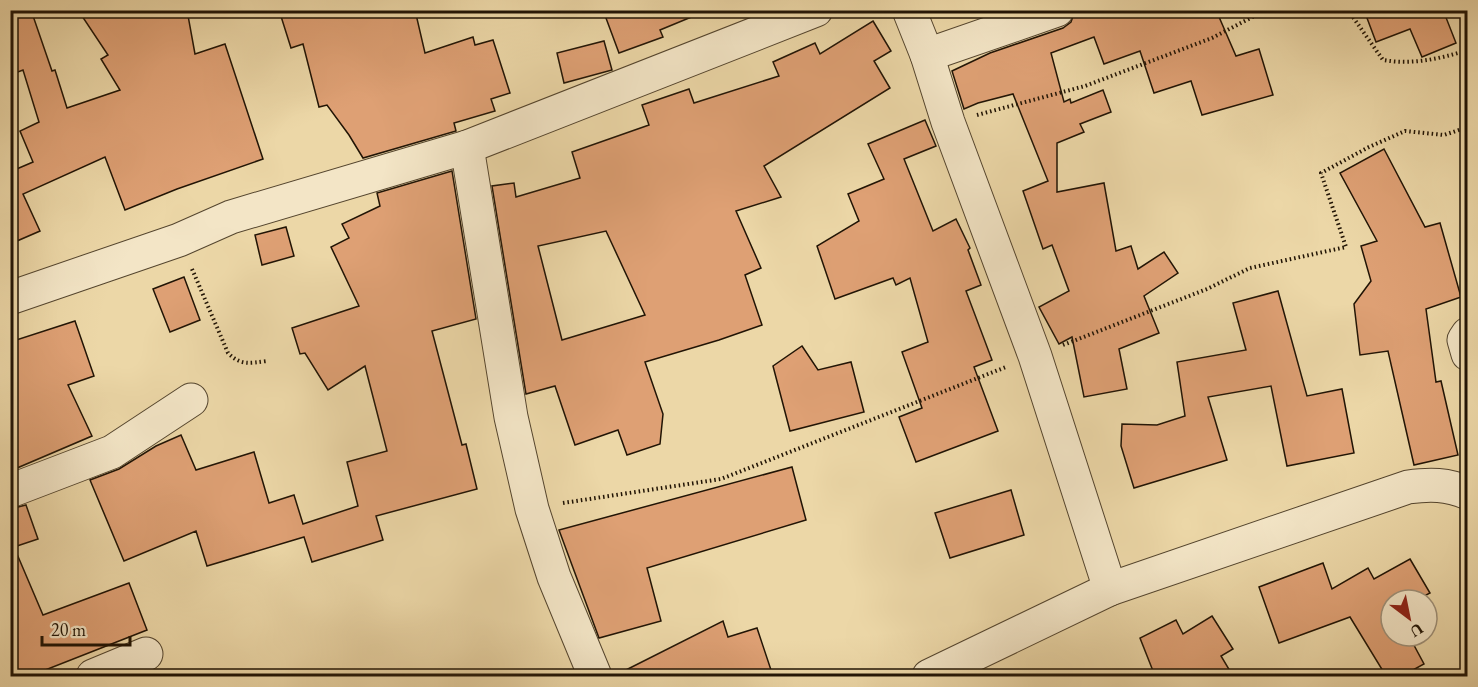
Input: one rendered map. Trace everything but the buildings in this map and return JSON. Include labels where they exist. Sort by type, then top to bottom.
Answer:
[{"type":"street","points":[[10,298],[179,240],[231,218],[467,147],[816,10]]},
{"type":"street","points":[[909,10],[1035,356],[1110,589]]},
{"type":"street","points":[[927,55],[1057,10]]},
{"type":"street","points":[[467,147],[511,417],[532,509],[554,577],[595,676]]},
{"type":"street","points":[[1467,334],[1464,340],[1467,354]]},
{"type":"street","points":[[10,491],[112,452],[191,400]]},
{"type":"street","points":[[929,676],[1110,589],[1408,487],[1426,484],[1446,485],[1467,493]]},
{"type":"street","points":[[93,676],[146,654]]},
{"type":"path","points":[[948,122],[1085,86],[1212,38],[1266,10]]},
{"type":"path","points":[[1348,10],[1383,60],[1402,63],[1438,59],[1467,50]]},
{"type":"path","points":[[179,240],[228,353],[236,361],[249,363],[267,361]]}]
